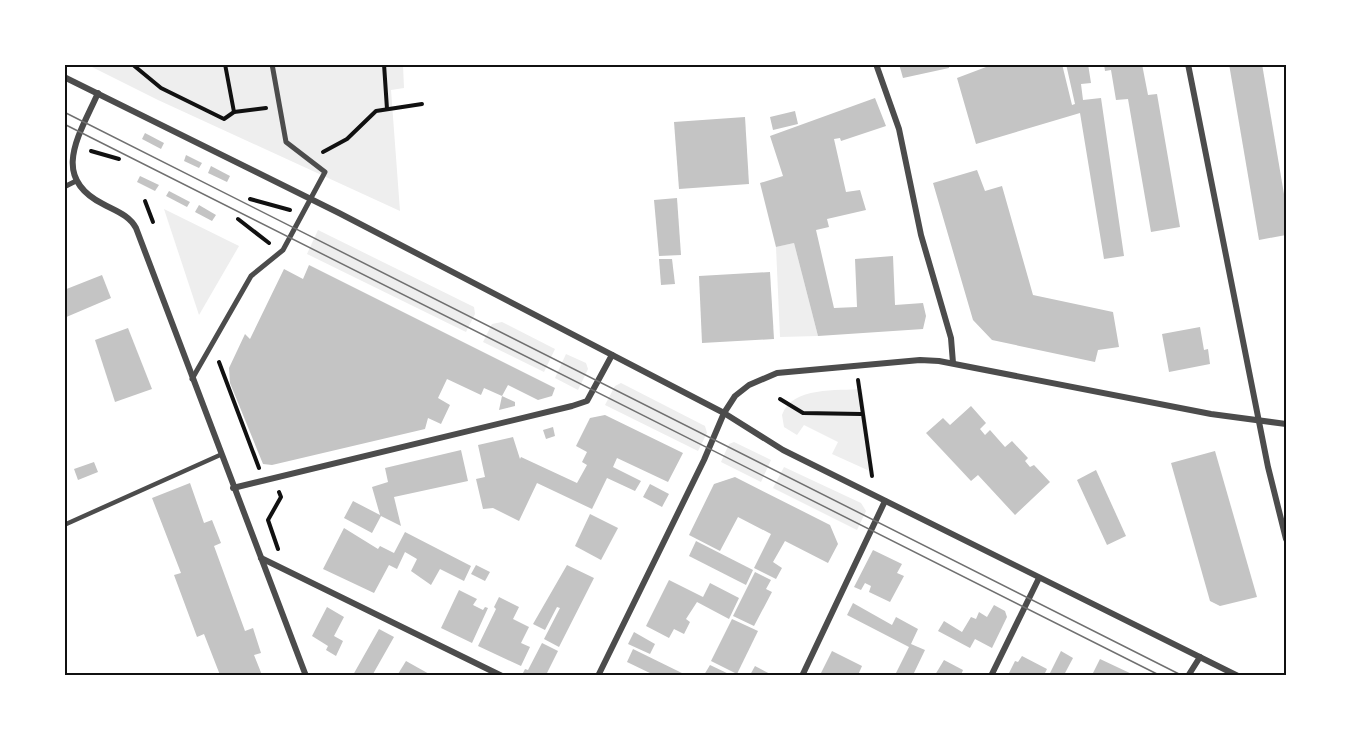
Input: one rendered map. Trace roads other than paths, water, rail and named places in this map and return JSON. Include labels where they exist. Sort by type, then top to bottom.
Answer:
[{"type":"street","points":[[192,379],[250,276],[283,250],[326,172],[286,142],[272,64]]},
{"type":"street","points":[[876,64],[899,129],[921,235],[951,338],[953,363]]},
{"type":"street","points":[[1188,64],[1268,467],[1287,539]]},
{"type":"street","points":[[64,77],[310,200],[724,413],[783,450],[1238,675]]},
{"type":"street","points":[[98,93],[73,150],[76,181],[89,197],[128,217],[133,222],[220,455],[306,675]]},
{"type":"street","points":[[64,187],[76,181]]},
{"type":"street","points":[[233,488],[587,401],[612,355]]},
{"type":"street","points":[[598,675],[704,460],[724,413],[735,396],[749,385],[777,373],[920,360],[953,363],[1211,414],[1287,424]]},
{"type":"street","points":[[802,675],[885,501]]},
{"type":"street","points":[[261,558],[502,675]]},
{"type":"street","points":[[990,675],[1039,578]]},
{"type":"street","points":[[1188,675],[1200,657]]},
{"type":"lane","points":[[64,525],[220,455]]},
{"type":"tram line","points":[[64,112],[1183,676]]},
{"type":"tram line","points":[[64,124],[1161,676]]}]
